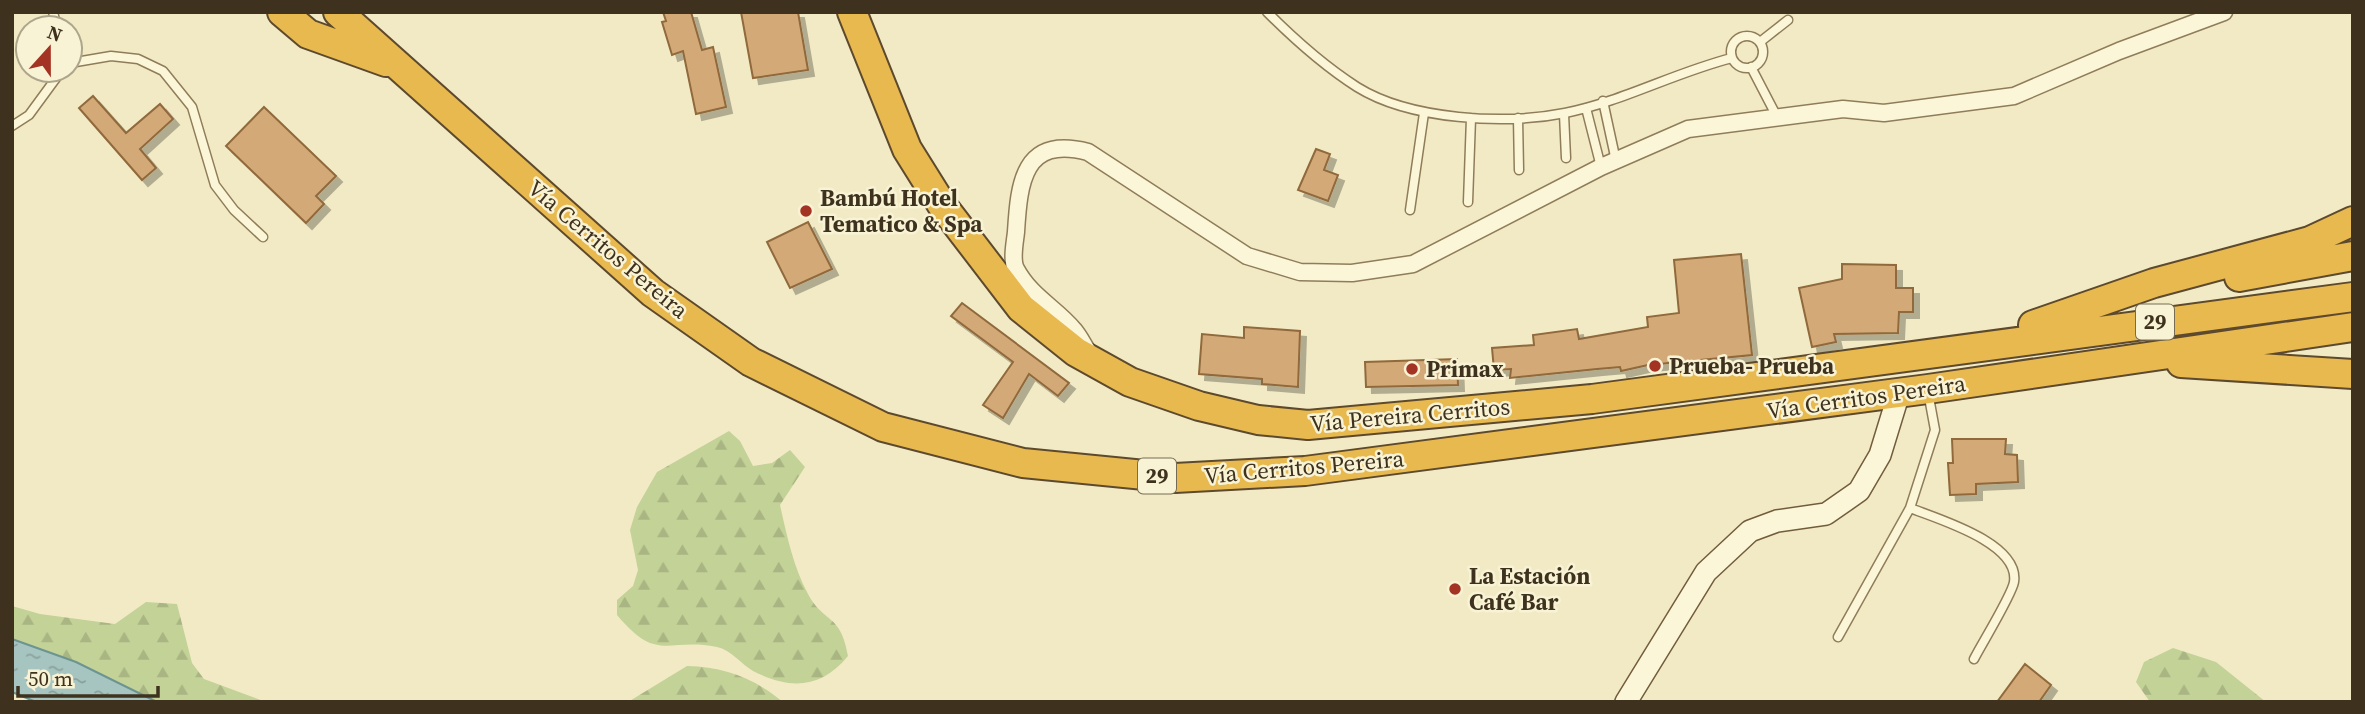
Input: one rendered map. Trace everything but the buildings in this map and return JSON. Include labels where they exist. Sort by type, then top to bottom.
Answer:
[{"type":"highway","points":[[282,12],[308,34],[399,67]]},
{"type":"highway","name":"Vía Cerritos Pereira","points":[[338,12],[653,293],[751,362],[883,427],[1023,463],[1175,478],[1305,471],[1899,393],[2117,359]]},
{"type":"highway","name":"Vía Pereira Cerritos","points":[[852,12],[907,149],[942,205],[1021,308],[1095,364],[1130,382],[1199,406],[1258,420],[1308,425],[1592,399],[1957,348]]},
{"type":"highway","points":[[1957,348],[2103,303],[2154,284],[2309,241],[2353,220]]},
{"type":"highway","points":[[2103,303],[2353,256]]},
{"type":"highway","name":"29","points":[[1957,348],[2353,297]]},
{"type":"highway","name":"29","points":[[2117,359],[2353,327]]},
{"type":"highway","points":[[2117,359],[2353,374]]},
{"type":"highway","points":[[2279,370],[2353,382]]},
{"type":"street","points":[[1095,364],[1073,329],[1032,293],[1014,265],[1019,186],[1024,170],[1042,155],[1067,146],[1088,152],[1247,256],[1300,272],[1352,273],[1413,264],[1608,164],[1688,129],[1843,109],[1884,113],[2014,96],[2119,51],[2224,12]]},
{"type":"street","points":[[1626,702],[1706,572],[1750,531],[1777,521],[1826,514],[1859,491],[1880,455],[1899,393]]},
{"type":"lane","points":[[1267,12],[1300,45],[1359,88],[1424,113],[1471,118],[1564,114],[1732,58]]},
{"type":"lane","points":[[1760,42],[1788,20]]},
{"type":"lane","points":[[1754,37],[1760,42],[1762,57],[1751,67],[1744,67],[1732,58],[1731,50],[1739,38],[1754,37]]},
{"type":"lane","points":[[84,60],[111,55],[138,59],[163,71],[192,107],[215,185],[234,210],[263,237]]},
{"type":"lane","points":[[1751,67],[1777,118]]},
{"type":"lane","points":[[12,126],[29,115],[52,84]]},
{"type":"lane","points":[[1603,102],[1608,164]]},
{"type":"lane","points":[[1586,108],[1608,164]]},
{"type":"lane","points":[[1410,210],[1424,113]]},
{"type":"lane","points":[[1564,114],[1566,158]]},
{"type":"lane","points":[[1468,202],[1471,118]]},
{"type":"lane","points":[[1518,118],[1519,170]]},
{"type":"lane","points":[[1838,637],[1910,508],[1935,430],[1928,389]]},
{"type":"lane","points":[[1910,508],[1986,539],[2010,562],[2014,582],[1974,659]]},
{"type":"green space","points":[[729,431],[740,441],[753,466],[772,463],[790,450],[805,467],[780,505],[798,573],[814,604],[841,632],[848,656],[838,667],[816,680],[792,683],[767,677],[717,647],[653,644],[631,630],[617,615],[617,600],[633,586],[638,570],[630,530],[637,507],[657,472]]},
{"type":"green space","points":[[146,602],[177,604],[192,663],[204,679],[266,702],[157,702],[76,662],[12,639],[12,606],[40,614],[115,624]]},
{"type":"green space","points":[[2173,648],[2216,662],[2266,702],[2150,702],[2136,682],[2144,662]]},
{"type":"green space","points":[[687,666],[738,675],[761,686],[783,702],[628,702]]},
{"type":"water","points":[[12,639],[76,662],[157,702],[36,702],[12,692]]},
{"type":"place","name":"Bambú Hotel Tematico & Spa","points":[[806,211]]},
{"type":"place","name":"Prueba- Prueba","points":[[1655,366]]},
{"type":"place","name":"Primax","points":[[1412,369]]},
{"type":"place","name":"La Estación Café Bar","points":[[1455,589]]}]
